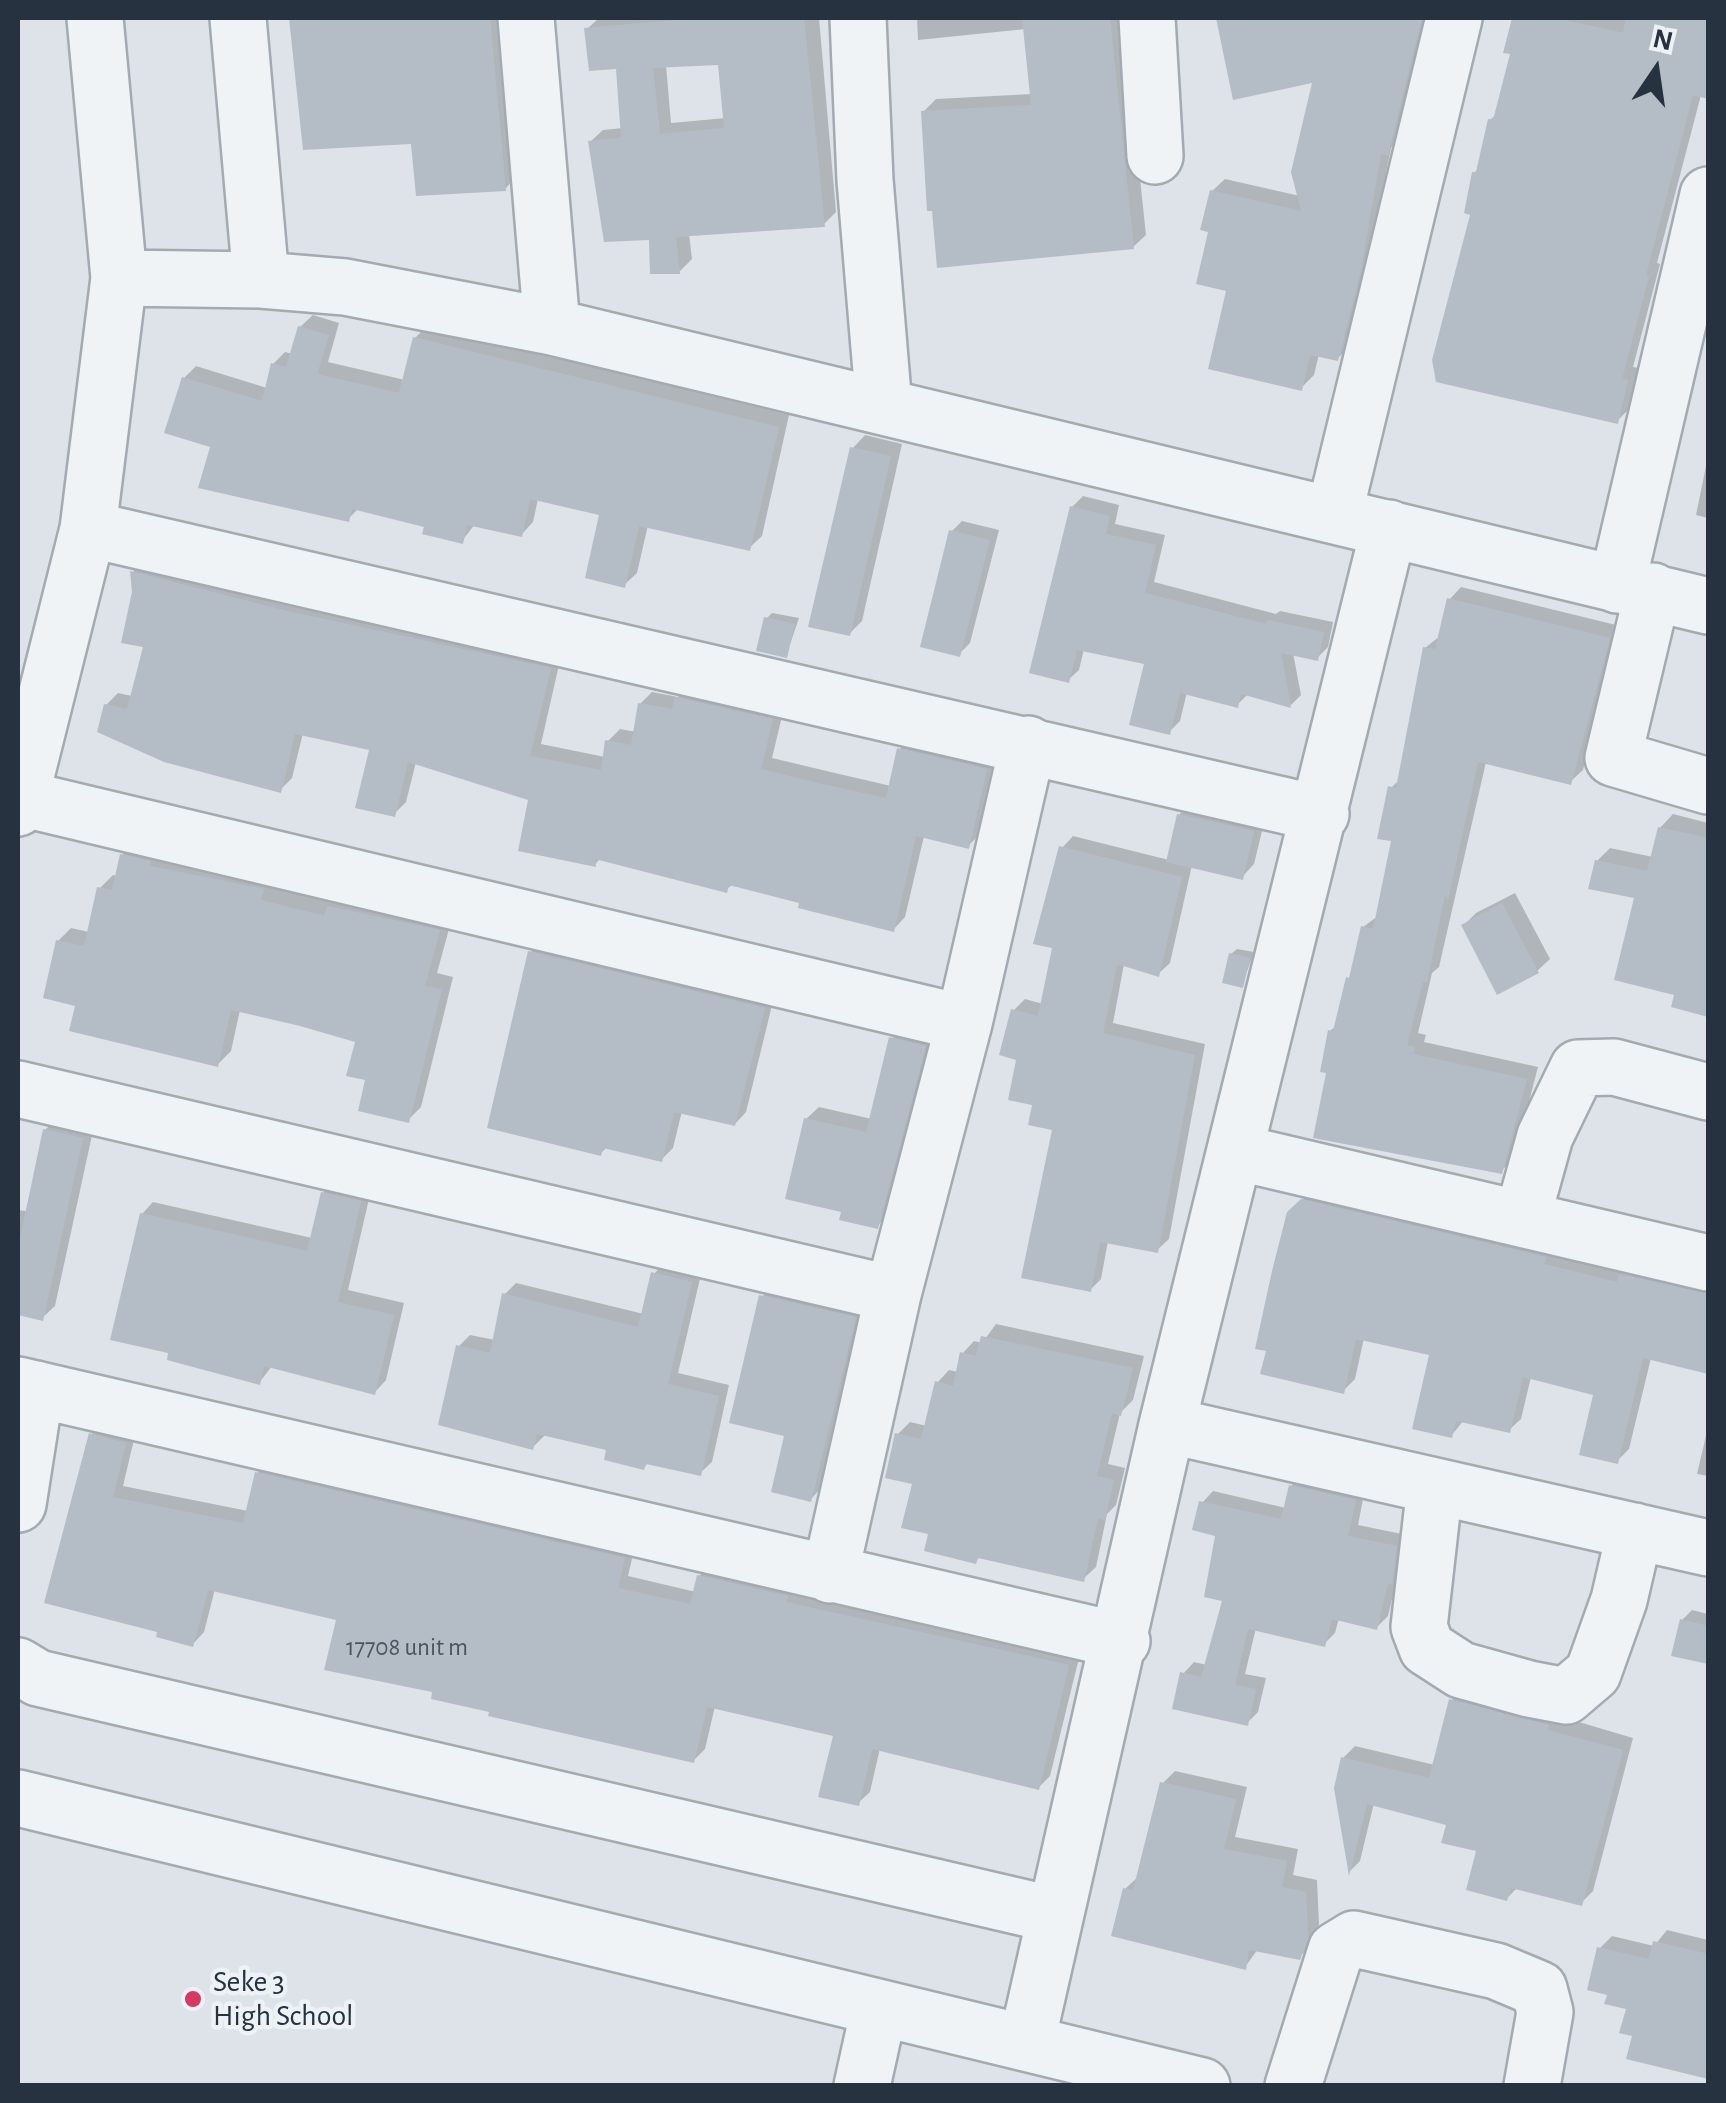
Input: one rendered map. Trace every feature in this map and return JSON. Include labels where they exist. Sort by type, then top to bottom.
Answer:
[{"type":"street","points":[[95,18],[120,278],[88,529],[19,803],[964,1023]]},
{"type":"street","points":[[238,18],[262,280]]},
{"type":"street","points":[[526,18],[552,327]]},
{"type":"street","points":[[858,18],[865,180],[884,407]]},
{"type":"street","points":[[1147,18],[1155,156]]},
{"type":"street","points":[[1334,515],[1454,18]]},
{"type":"street","points":[[1708,195],[1635,588],[1613,758],[1708,786]]},
{"type":"street","points":[[120,278],[262,280],[345,287],[552,327],[1708,606]]},
{"type":"street","points":[[1027,2042],[1122,1641],[1167,1425],[1389,528]]},
{"type":"street","points":[[88,529],[1320,814]]},
{"type":"street","points":[[830,1575],[893,1294],[964,1023],[1028,744]]},
{"type":"street","points":[[1522,1219],[1546,1136],[1578,1068],[1614,1067],[1708,1092]]},
{"type":"street","points":[[18,1089],[893,1294]]},
{"type":"street","points":[[1236,1152],[1707,1259]]},
{"type":"street","points":[[18,1504],[27,1387],[1122,1641]]},
{"type":"street","points":[[1167,1425],[1708,1548]]},
{"type":"street","points":[[1435,1486],[1418,1627],[1427,1648],[1461,1670],[1529,1689],[1566,1696],[1593,1673],[1619,1600],[1635,1532]]},
{"type":"street","points":[[18,1666],[38,1678],[1055,1915]]},
{"type":"street","points":[[18,1798],[1187,2084]]},
{"type":"street","points":[[1293,2086],[1336,1950],[1354,1938],[1496,1972],[1539,1989],[1545,2012],[1532,2086]]},
{"type":"street","points":[[862,2086],[879,2009]]},
{"type":"building","points":[[289,18],[490,18],[506,191],[416,196],[411,144],[303,150]]},
{"type":"building","points":[[702,18],[804,18],[825,227],[676,237],[680,274],[650,274],[649,240],[604,242],[588,141],[621,138],[616,69],[589,71],[584,28]],"holes":[[[718,65],[724,128],[660,134],[653,68]]]},
{"type":"building","points":[[1022,18],[1110,18],[1134,249],[937,268],[932,211],[927,211],[921,111],[1031,105]]},
{"type":"building","points":[[1216,18],[1422,18],[1388,155],[1381,154],[1360,275],[1338,361],[1310,355],[1302,391],[1208,369],[1226,291],[1196,284],[1208,232],[1200,230],[1210,190],[1301,211],[1291,172],[1312,83],[1233,100]]},
{"type":"building","points":[[1512,18],[1556,18],[1623,33],[1626,18],[1708,18],[1708,99],[1693,95],[1622,379],[1628,380],[1618,424],[1436,382],[1432,360],[1470,215],[1464,213],[1472,172],[1476,172],[1488,119],[1493,120],[1510,54],[1503,53]]},
{"type":"building","points":[[298,326],[329,335],[317,374],[399,393],[413,337],[779,427],[750,551],[639,526],[625,588],[585,578],[599,515],[530,499],[522,537],[467,525],[463,544],[422,534],[424,527],[352,509],[349,522],[198,488],[210,447],[164,433],[182,377],[262,401],[271,363],[286,367]]},
{"type":"building","points":[[850,447],[891,456],[850,636],[808,627]]},
{"type":"building","points":[[1070,506],[1110,516],[1106,534],[1156,545],[1145,593],[1266,624],[1267,620],[1324,632],[1318,661],[1281,653],[1291,708],[1241,694],[1238,708],[1180,693],[1170,735],[1129,725],[1144,664],[1077,650],[1069,683],[1029,673]]},
{"type":"building","points":[[949,530],[990,540],[960,657],[920,647]]},
{"type":"building","points":[[130,571],[287,611],[551,668],[530,756],[601,770],[605,740],[631,745],[638,703],[672,709],[675,697],[773,719],[761,769],[822,784],[886,798],[897,748],[987,769],[969,849],[916,836],[894,932],[798,908],[799,903],[729,885],[727,893],[595,859],[596,867],[518,851],[528,800],[408,762],[395,817],[355,808],[369,750],[295,734],[281,793],[164,762],[97,732],[104,704],[127,709],[143,647],[121,643],[132,592]]},
{"type":"building","points":[[1447,598],[1610,638],[1571,785],[1478,762],[1448,900],[1445,894],[1427,982],[1423,981],[1407,1045],[1415,1047],[1413,1054],[1527,1079],[1502,1174],[1313,1138],[1326,1073],[1320,1072],[1328,1030],[1333,1031],[1361,926],[1373,929],[1391,841],[1377,839],[1388,786],[1396,788],[1423,647],[1435,649]]},
{"type":"building","points":[[764,617],[795,624],[787,658],[756,651]]},
{"type":"building","points":[[1177,814],[1254,831],[1243,880],[1166,862]]},
{"type":"building","points":[[1658,827],[1708,838],[1708,1017],[1671,1007],[1674,995],[1614,980],[1634,898],[1588,889],[1595,860],[1647,871]]},
{"type":"building","points":[[1059,846],[1182,877],[1159,977],[1117,964],[1103,1033],[1195,1055],[1158,1253],[1100,1242],[1091,1292],[1021,1278],[1052,1130],[1028,1125],[1032,1105],[1008,1100],[1016,1060],[999,1055],[1011,1009],[1038,1016],[1052,948],[1033,944]]},
{"type":"building","points":[[120,854],[151,861],[150,866],[264,889],[261,900],[324,916],[327,906],[440,930],[425,986],[442,989],[409,1123],[358,1111],[365,1080],[346,1076],[355,1042],[300,1026],[231,1010],[218,1067],[69,1031],[75,1006],[43,998],[56,940],[84,946],[97,887],[112,890]]},
{"type":"building","points":[[1502,903],[1539,973],[1497,995],[1461,925]]},
{"type":"building","points":[[528,951],[765,1008],[735,1126],[674,1112],[662,1162],[603,1148],[601,1156],[487,1128]]},
{"type":"building","points":[[1229,953],[1250,958],[1243,988],[1222,983]]},
{"type":"building","points":[[889,1037],[926,1046],[878,1229],[839,1220],[841,1212],[785,1199],[804,1118],[866,1132]]},
{"type":"building","points":[[43,1129],[83,1138],[43,1321],[18,1315],[18,1248]]},
{"type":"building","points":[[321,1192],[361,1201],[338,1302],[394,1315],[375,1395],[264,1366],[260,1385],[167,1360],[168,1353],[110,1340],[140,1213],[307,1251]]},
{"type":"building","points":[[1301,1199],[1546,1257],[1544,1264],[1617,1282],[1619,1274],[1708,1293],[1708,1374],[1643,1358],[1618,1464],[1579,1455],[1593,1395],[1523,1377],[1510,1433],[1456,1421],[1452,1438],[1412,1429],[1429,1355],[1356,1339],[1344,1394],[1260,1374],[1266,1351],[1255,1349],[1272,1271],[1287,1212]]},
{"type":"building","points":[[651,1272],[692,1282],[668,1384],[719,1396],[701,1476],[646,1464],[644,1470],[604,1460],[606,1450],[537,1434],[533,1450],[438,1425],[456,1345],[490,1353],[502,1293],[638,1327]]},
{"type":"building","points":[[759,1295],[856,1317],[811,1502],[771,1492],[784,1436],[729,1423]]},
{"type":"building","points":[[981,1336],[1133,1368],[1121,1416],[1112,1413],[1097,1476],[1114,1480],[1105,1520],[1098,1518],[1084,1582],[978,1558],[976,1564],[924,1551],[928,1534],[901,1528],[912,1484],[885,1478],[895,1433],[921,1439],[935,1381],[953,1386],[960,1352],[976,1356]]},
{"type":"building","points":[[89,1433],[126,1443],[113,1497],[243,1523],[255,1472],[625,1558],[618,1588],[690,1604],[697,1575],[788,1596],[786,1602],[1069,1665],[1039,1790],[872,1749],[859,1806],[818,1797],[833,1736],[707,1707],[694,1763],[488,1716],[489,1712],[431,1699],[432,1692],[324,1670],[336,1620],[208,1590],[193,1647],[156,1637],[157,1632],[44,1603]]},
{"type":"building","points":[[1289,1485],[1356,1500],[1348,1536],[1397,1546],[1392,1584],[1388,1583],[1377,1630],[1332,1619],[1325,1647],[1248,1629],[1235,1685],[1256,1689],[1248,1726],[1172,1709],[1180,1672],[1201,1677],[1222,1601],[1204,1597],[1215,1536],[1192,1530],[1199,1501],[1281,1519]]},
{"type":"building","points":[[1680,1619],[1708,1626],[1708,1664],[1671,1656]]},
{"type":"building","points":[[1449,1699],[1549,1725],[1547,1730],[1623,1750],[1582,1906],[1511,1888],[1507,1901],[1466,1890],[1476,1851],[1441,1843],[1446,1825],[1367,1804],[1349,1876],[1334,1788],[1341,1757],[1429,1778]]},
{"type":"building","points":[[1160,1782],[1236,1799],[1224,1849],[1287,1861],[1282,1887],[1306,1892],[1308,1938],[1300,1960],[1249,1950],[1246,1970],[1111,1936],[1123,1888],[1133,1890]]},
{"type":"building","points":[[1653,1941],[1708,1954],[1708,2079],[1626,2059],[1632,2036],[1619,2033],[1626,2009],[1604,2004],[1607,1995],[1587,1990],[1597,1947],[1649,1959]]},
{"type":"place","name":"Seke 3 High School","points":[[193,1999]]}]
